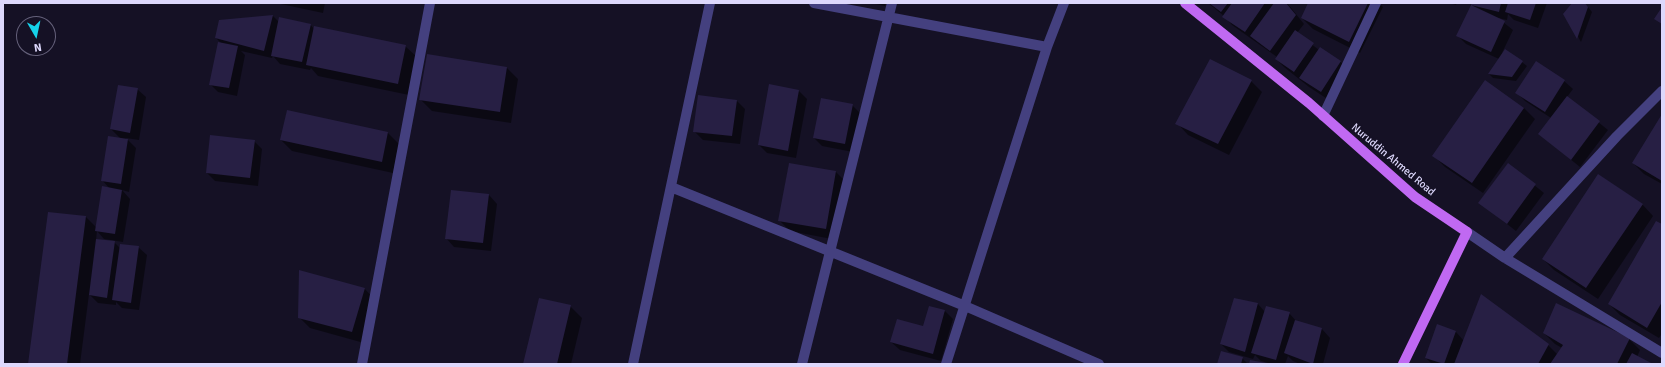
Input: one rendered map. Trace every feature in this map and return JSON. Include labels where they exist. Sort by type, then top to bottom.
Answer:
[{"type":"main road","name":"Nuruddin Ahmed Road","points":[[1185,3],[1323,116],[1416,197],[1468,232]]},
{"type":"main road","points":[[1403,364],[1468,232]]},
{"type":"street","points":[[362,364],[430,3]]},
{"type":"street","points":[[633,364],[710,3]]},
{"type":"street","points":[[814,3],[1047,47]]},
{"type":"street","points":[[802,364],[892,3]]},
{"type":"street","points":[[946,364],[1047,47],[1064,3]]},
{"type":"street","points":[[1323,116],[1376,3]]},
{"type":"street","points":[[1505,258],[1617,136],[1662,91]]},
{"type":"street","points":[[671,187],[965,306],[1096,363]]},
{"type":"street","name":"Nuruddin Ahmed Road","points":[[1468,232],[1505,258],[1662,353]]},
{"type":"building","points":[[1209,3],[1228,3],[1221,12]]},
{"type":"building","points":[[1232,3],[1265,3],[1245,32],[1222,17]]},
{"type":"building","points":[[1274,3],[1286,3],[1296,15],[1270,51],[1250,36]]},
{"type":"building","points":[[1308,3],[1368,3],[1349,42],[1301,18]]},
{"type":"building","points":[[1472,3],[1501,3],[1499,12],[1471,5]]},
{"type":"building","points":[[1508,3],[1536,3],[1530,20],[1505,12]]},
{"type":"building","points":[[1572,3],[1585,3],[1588,7],[1577,39],[1563,14]]},
{"type":"building","points":[[1471,5],[1505,21],[1491,52],[1456,36]]},
{"type":"building","points":[[1662,7],[1662,24],[1654,19]]},
{"type":"building","points":[[273,15],[264,51],[215,38],[219,20]]},
{"type":"building","points":[[279,17],[311,24],[302,62],[271,56]]},
{"type":"building","points":[[314,26],[406,45],[398,84],[306,65]]},
{"type":"building","points":[[1295,30],[1314,43],[1294,72],[1275,59]]},
{"type":"building","points":[[218,42],[238,46],[229,88],[209,85]]},
{"type":"building","points":[[1320,47],[1341,61],[1321,92],[1299,78]]},
{"type":"building","points":[[1505,49],[1523,61],[1512,77],[1488,74]]},
{"type":"building","points":[[427,54],[507,67],[500,112],[419,100]]},
{"type":"building","points":[[1210,59],[1252,80],[1218,144],[1175,124]]},
{"type":"building","points":[[1536,61],[1565,80],[1545,112],[1515,93]]},
{"type":"building","points":[[1485,80],[1524,108],[1472,183],[1432,156]]},
{"type":"building","points":[[769,84],[799,90],[788,151],[758,145]]},
{"type":"building","points":[[118,85],[138,88],[130,133],[110,129]]},
{"type":"building","points":[[698,95],[737,100],[732,136],[693,132]]},
{"type":"building","points":[[1567,96],[1600,121],[1571,160],[1538,134]]},
{"type":"building","points":[[821,98],[853,104],[845,144],[813,138]]},
{"type":"building","points":[[287,110],[388,132],[382,162],[280,140]]},
{"type":"building","points":[[1662,114],[1662,181],[1632,163]]},
{"type":"building","points":[[210,135],[255,140],[250,178],[206,173]]},
{"type":"building","points":[[108,136],[128,139],[121,184],[101,181]]},
{"type":"building","points":[[789,163],[836,171],[826,229],[778,221]]},
{"type":"building","points":[[1508,163],[1536,184],[1507,224],[1478,203]]},
{"type":"building","points":[[1598,174],[1643,204],[1586,288],[1542,259]]},
{"type":"building","points":[[102,186],[122,190],[115,234],[95,231]]},
{"type":"building","points":[[451,190],[489,194],[483,243],[445,239]]},
{"type":"building","points":[[48,212],[86,216],[67,364],[28,364]]},
{"type":"building","points":[[1656,221],[1662,224],[1662,302],[1647,328],[1608,304]]},
{"type":"building","points":[[96,239],[115,241],[107,298],[89,295]]},
{"type":"building","points":[[120,244],[139,246],[131,303],[112,300]]},
{"type":"building","points":[[299,270],[365,288],[352,332],[298,318]]},
{"type":"building","points":[[1481,294],[1549,344],[1538,364],[1454,364]]},
{"type":"building","points":[[539,298],[571,305],[557,364],[523,364]]},
{"type":"building","points":[[1234,298],[1258,303],[1245,352],[1220,344]]},
{"type":"building","points":[[1556,303],[1630,338],[1617,364],[1550,364],[1563,345],[1543,333]]},
{"type":"building","points":[[929,306],[945,310],[933,354],[890,342],[897,319],[923,326]]},
{"type":"building","points":[[1266,306],[1290,312],[1276,360],[1251,353]]},
{"type":"building","points":[[1295,320],[1322,328],[1313,364],[1284,353]]},
{"type":"building","points":[[1437,324],[1456,331],[1444,364],[1425,358]]},
{"type":"building","points":[[1221,351],[1243,357],[1241,364],[1217,364]]},
{"type":"building","points":[[1632,353],[1653,364],[1626,364]]},
{"type":"building","points":[[1250,360],[1266,363],[1266,364],[1249,364]]}]
